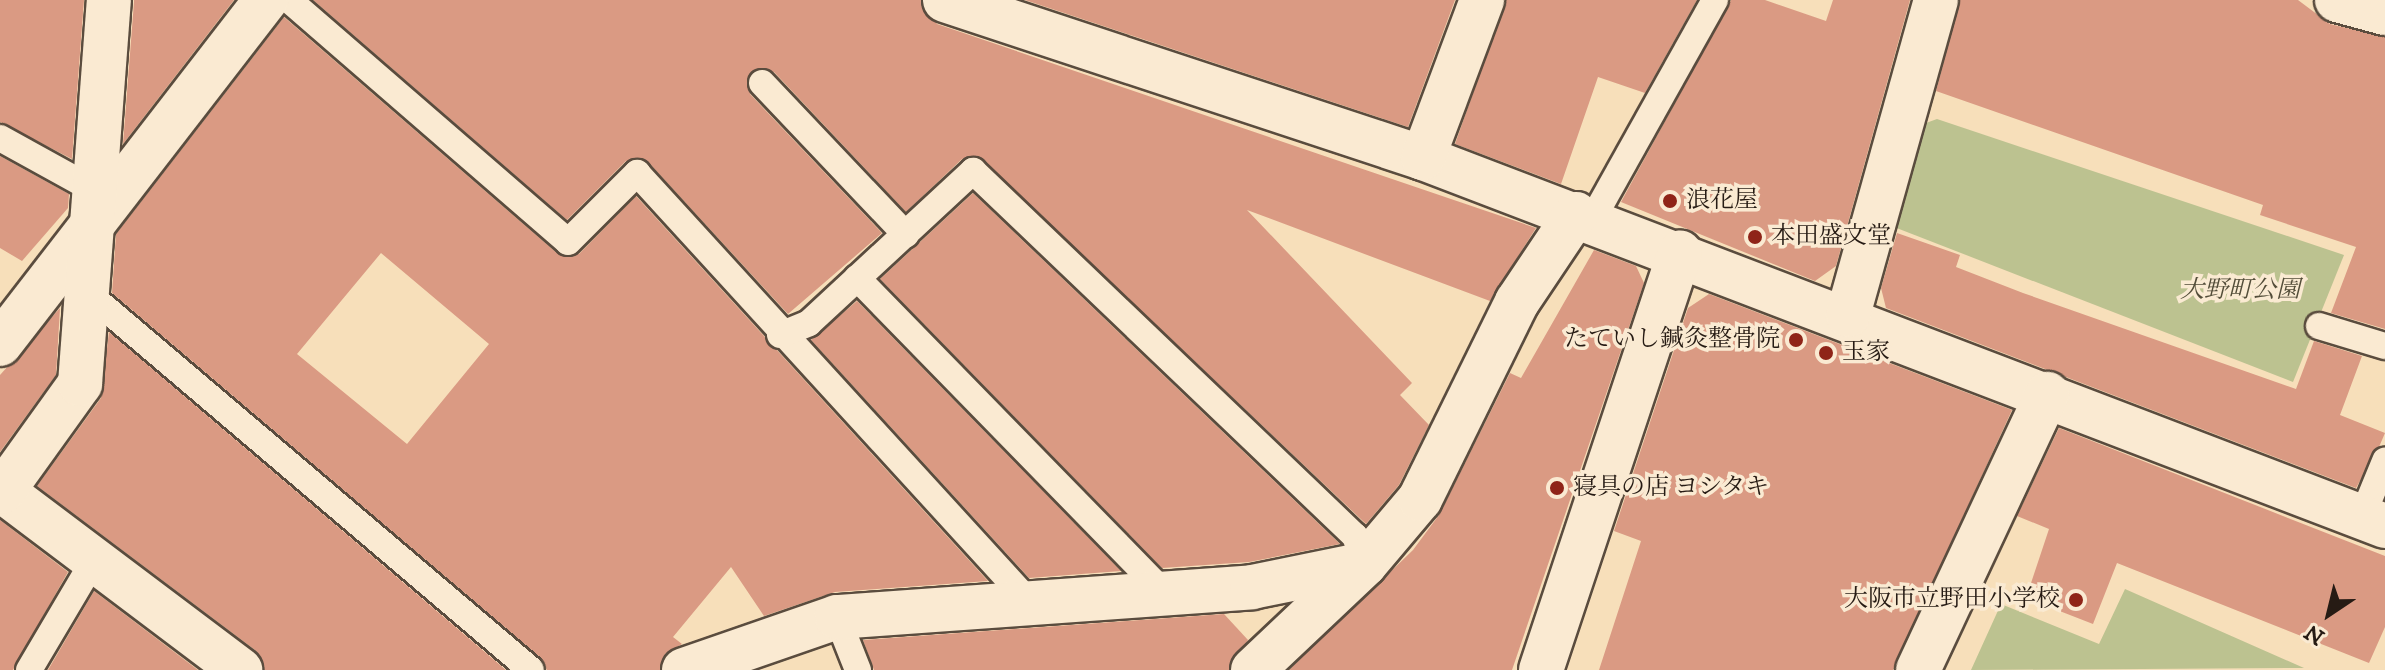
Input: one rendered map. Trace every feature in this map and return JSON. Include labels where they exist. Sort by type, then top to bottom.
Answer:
[{"type":"street","points":[[109,0],[91,296],[80,384],[1,490],[239,670]]},
{"type":"street","points":[[0,344],[97,204],[266,0]]},
{"type":"street","points":[[945,0],[1043,14],[1848,315],[2374,521]]},
{"type":"street","points":[[1423,158],[1482,0]]},
{"type":"street","points":[[1848,315],[1936,0]]},
{"type":"street","points":[[2337,0],[2385,13]]},
{"type":"street","points":[[1253,670],[1365,564],[1420,499],[1517,302],[1584,217]]},
{"type":"street","points":[[1541,670],[1680,253]]},
{"type":"street","points":[[1918,670],[2047,394]]},
{"type":"street","points":[[684,670],[837,617],[1033,606],[1252,587],[1365,564]]},
{"type":"lane","points":[[289,0],[568,242],[637,173],[771,312],[780,335],[1033,606]]},
{"type":"lane","points":[[1584,217],[1715,0]]},
{"type":"lane","points":[[762,83],[906,235]]},
{"type":"lane","points":[[0,138],[97,204]]},
{"type":"lane","points":[[780,335],[809,323],[973,171],[1355,536],[1365,564]]},
{"type":"lane","points":[[857,278],[1166,595]]},
{"type":"lane","points":[[91,296],[531,670]]},
{"type":"lane","points":[[2319,326],[2385,346]]},
{"type":"lane","points":[[2374,521],[2385,461]]},
{"type":"lane","points":[[29,670],[94,560]]},
{"type":"lane","points":[[837,617],[858,670]]},
{"type":"green space","name":"大野町公園","points":[[1937,119],[2344,255],[2293,382],[1894,227],[1926,123]]},
{"type":"green space","points":[[2125,589],[2304,668],[1971,670],[2001,604],[2099,644]]},
{"type":"building","points":[[0,0],[84,0],[72,159],[0,122]]},
{"type":"building","points":[[234,0],[123,144],[134,2]]},
{"type":"building","points":[[313,0],[921,0],[937,24],[1536,228],[1490,301],[1247,210],[1412,383],[1400,395],[1429,425],[1399,485],[1366,524],[978,156],[962,159],[906,212],[774,72],[752,71],[750,94],[882,233],[788,314],[648,162],[626,161],[567,220]]},
{"type":"building","points":[[1025,0],[1455,0],[1408,127]]},
{"type":"building","points":[[1506,0],[1697,0],[1645,93],[1598,77],[1561,184],[1455,144]]},
{"type":"building","points":[[1731,0],[1765,0],[1826,21],[1833,0],[1910,0],[1836,266],[1815,281],[1621,202]]},
{"type":"building","points":[[1960,0],[2298,0],[2330,24],[2385,37],[2385,329],[2331,313],[2356,247],[2260,215],[2263,205],[1936,91]]},
{"type":"building","points":[[284,17],[558,254],[579,254],[636,196],[988,581],[835,592],[764,616],[731,567],[673,637],[682,644],[665,654],[660,670],[547,670],[541,658],[112,293],[116,234]],"holes":[[[381,253],[489,344],[407,444],[297,354]]]},
{"type":"building","points":[[0,156],[69,194],[68,208],[22,261],[0,248]]},
{"type":"building","points":[[973,193],[1340,544],[1249,562],[1162,568],[880,279]]},
{"type":"building","points":[[1897,233],[1960,255],[1956,267],[2296,389],[2314,341],[2362,356],[2340,415],[2385,433],[2356,488],[1886,308],[1881,288]]},
{"type":"building","points":[[1594,250],[1636,266],[1644,283],[1512,670],[1289,670],[1413,550],[1439,515],[1510,373],[1521,378]]},
{"type":"building","points":[[1709,294],[2012,410],[1893,670],[1599,670],[1641,541],[1614,531],[1688,308]]},
{"type":"building","points":[[857,301],[1121,571],[1029,578],[811,340]]},
{"type":"building","points":[[60,308],[56,375],[0,452],[0,375]]},
{"type":"building","points":[[109,332],[506,670],[264,670],[255,650],[37,486],[101,398]]},
{"type":"building","points":[[2059,428],[2385,556],[2385,627],[2369,663],[2117,563],[2093,624],[2026,598],[2049,529],[2017,516]]},
{"type":"building","points":[[0,520],[68,572],[13,670],[0,670]]},
{"type":"building","points":[[94,591],[198,670],[48,670]]},
{"type":"building","points":[[1224,614],[1248,640],[1229,670],[874,670],[863,640]]},
{"type":"place","name":"浪花屋","points":[[1670,201]]},
{"type":"place","name":"本田盛文堂","points":[[1755,237]]},
{"type":"place","name":"たていし鍼灸整骨院","points":[[1796,340]]},
{"type":"place","name":"玉家","points":[[1826,353]]},
{"type":"place","name":"寝具の店 ヨシタキ","points":[[1557,488]]},
{"type":"place","name":"大阪市立野田小学校","points":[[2076,600]]}]
